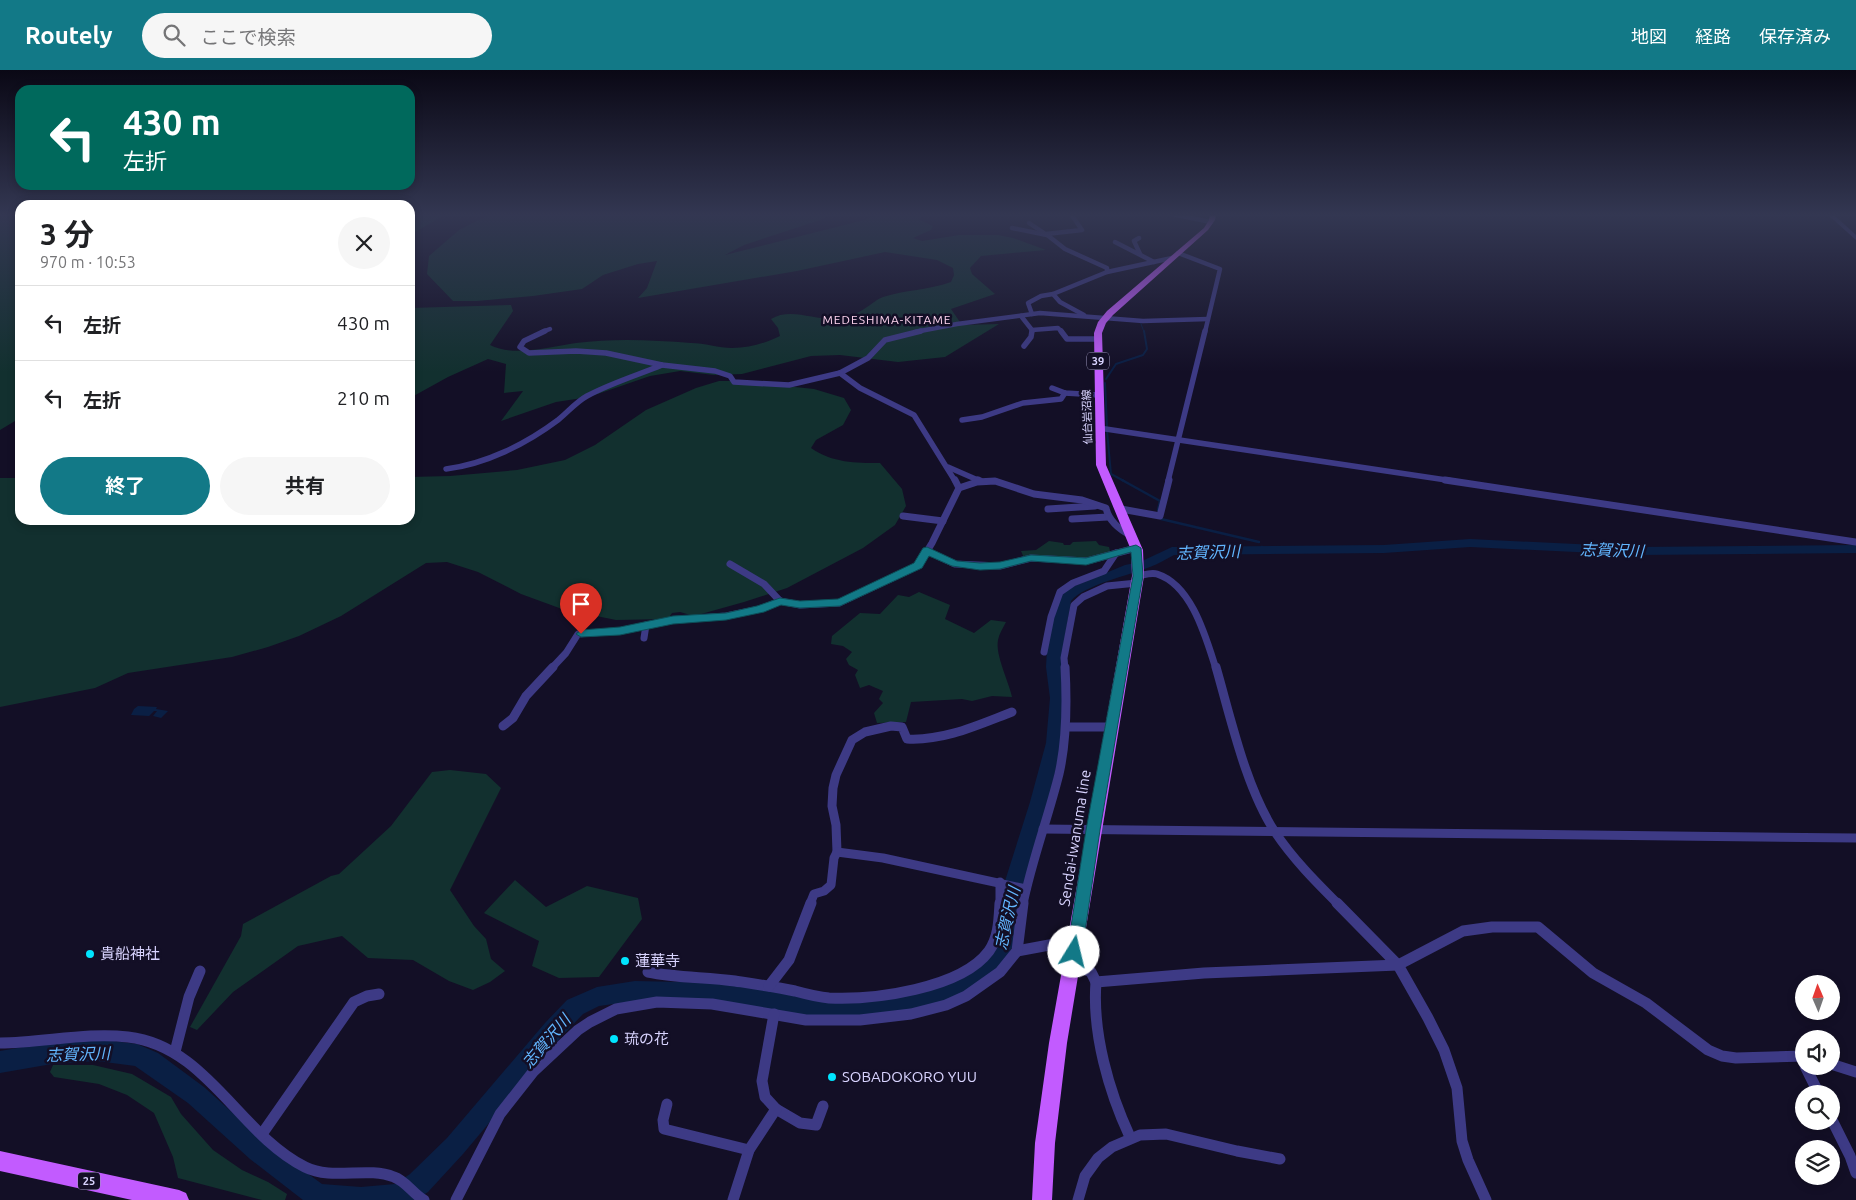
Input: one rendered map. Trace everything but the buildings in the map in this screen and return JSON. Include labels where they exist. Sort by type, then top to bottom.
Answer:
[{"type":"main road","name":"仙台岩沼線","points":[[1138,577],[1136,549],[1132,536],[1121,509],[1108,500],[1102,465],[1099,428],[1098,339],[1099,329],[1105,318],[1162,267]]},
{"type":"main road","name":"Sendai-Iwanuma line","points":[[1042,1200],[1044,1143],[1058,1043],[1093,830],[1138,577]]},
{"type":"main road","name":"25","points":[[0,1161],[178,1200]]},
{"type":"street","points":[[1104,267],[1107,268],[1107,272]]},
{"type":"street","points":[[1032,314],[1028,303],[1041,296],[1052,294],[1107,272],[1132,267]]},
{"type":"street","points":[[1121,509],[1160,516],[1220,269],[1213,267]]},
{"type":"street","points":[[1052,294],[1060,302],[1088,317]]},
{"type":"street","points":[[550,329],[524,341],[520,346],[529,353],[576,351],[606,353],[662,365],[715,371],[730,376],[734,382],[754,385],[788,386],[840,373],[868,358],[885,340],[892,337],[957,324],[1046,313],[1164,321],[1208,319]]},
{"type":"street","points":[[1021,316],[1032,330],[1031,337],[1024,346]]},
{"type":"street","points":[[1032,330],[1058,328],[1067,339],[1098,339]]},
{"type":"street","points":[[446,469],[463,467],[482,461],[525,442],[559,419],[567,410],[587,396],[662,365]]},
{"type":"street","points":[[840,373],[860,388],[914,415],[948,467],[959,488]]},
{"type":"street","points":[[1052,388],[1065,393],[1098,395]]},
{"type":"street","points":[[962,420],[982,417],[1023,403],[1059,399],[1065,393]]},
{"type":"street","points":[[1099,428],[1856,542]]},
{"type":"street","points":[[948,467],[984,481]]},
{"type":"street","points":[[503,726],[515,717],[526,696],[566,653],[577,635],[620,631],[673,620],[726,616],[760,610],[780,602],[800,604],[840,603],[918,566],[959,488],[984,481],[995,481],[1046,496],[1082,500],[1097,506]]},
{"type":"street","points":[[1048,509],[1097,506],[1108,500],[1108,517]]},
{"type":"street","points":[[903,516],[943,521]]},
{"type":"street","points":[[1072,519],[1108,517],[1123,531],[1132,536]]},
{"type":"street","points":[[927,550],[955,564],[1000,566],[1031,558],[1086,561],[1136,549]]},
{"type":"street","points":[[1044,652],[1052,615],[1061,591],[1067,586],[1104,571],[1108,568],[1116,554]]},
{"type":"street","points":[[730,564],[759,579],[775,594],[780,602]]},
{"type":"street","points":[[456,1200],[500,1114],[533,1072],[578,1030],[616,1009],[657,1002],[712,1004],[806,1020],[860,1020],[931,1010],[966,996],[1000,972],[1017,951],[1020,937],[1023,888],[1059,773],[1066,727],[1067,700],[1064,658],[1074,605],[1083,597],[1107,586],[1156,573],[1166,579],[1190,603],[1199,619],[1256,794],[1275,832],[1310,876],[1398,965],[1428,1018],[1444,1050],[1457,1088],[1462,1141],[1468,1160],[1486,1200]]},
{"type":"street","points":[[644,638],[646,625]]},
{"type":"street","points":[[769,986],[789,960],[814,894],[824,891],[831,885],[834,858],[837,852],[836,825],[832,806],[833,788],[836,775],[856,736],[891,726],[902,728],[906,738],[910,740],[949,735],[1012,712]]},
{"type":"street","points":[[1066,727],[1111,727]]},
{"type":"street","points":[[1043,829],[1856,838]]},
{"type":"street","points":[[837,852],[883,858],[1023,888]]},
{"type":"street","points":[[648,972],[669,977],[722,980],[769,986],[830,998],[907,991],[940,982],[972,967],[989,951],[996,936],[1002,882]]},
{"type":"street","points":[[1096,988],[1204,973],[1286,972],[1398,965],[1463,931],[1480,927],[1538,926],[1587,969],[1646,1003],[1708,1050],[1722,1056],[1736,1058],[1795,1060]]},
{"type":"street","points":[[1017,951],[1076,940]]},
{"type":"street","points":[[1072,964],[1091,972],[1096,988],[1098,1024],[1108,1081],[1119,1115],[1130,1137]]},
{"type":"street","points":[[175,1052],[187,1004],[200,971]]},
{"type":"street","points":[[262,1134],[354,1002],[367,996],[379,994]]},
{"type":"street","points":[[774,1014],[766,1052],[762,1087],[765,1097],[776,1109],[789,1118],[811,1126],[816,1125],[823,1106]]},
{"type":"street","points":[[0,1044],[22,1044],[100,1037],[129,1037],[155,1044],[175,1052],[262,1134],[299,1163],[315,1171],[328,1174],[368,1174],[395,1177],[419,1197]]},
{"type":"street","points":[[1840,1067],[1856,1072]]},
{"type":"street","points":[[667,1104],[663,1120],[664,1130],[749,1150]]},
{"type":"street","points":[[733,1200],[749,1150],[776,1109]]},
{"type":"street","points":[[1837,1130],[1856,1173]]},
{"type":"street","points":[[1078,1200],[1088,1168],[1099,1156],[1130,1137],[1144,1133],[1177,1136],[1225,1149],[1280,1159]]},
{"type":"green space","points":[[0,267],[15,267],[15,421],[0,430]]},
{"type":"green space","points":[[428,267],[629,267],[603,275],[582,289],[477,301],[453,301],[427,274]]},
{"type":"green space","points":[[655,267],[817,267],[638,298],[647,288]]},
{"type":"green space","points":[[950,267],[971,267],[972,274],[995,294],[951,309],[962,325],[999,324],[945,357],[898,362],[840,355],[811,356],[742,374],[714,375],[680,371],[650,376],[589,397],[556,402],[501,421],[523,391],[504,393],[506,364],[488,359],[448,377],[415,395],[415,308],[511,305],[513,311],[490,345],[499,349],[520,351],[590,341],[619,340],[648,340],[739,348],[757,345],[780,336],[778,328],[771,319],[778,316],[794,314],[827,319],[844,318],[859,312],[883,297],[951,282],[954,275],[953,268]]},
{"type":"green space","points":[[719,381],[740,381],[814,389],[844,398],[851,410],[843,425],[816,440],[811,448],[836,459],[880,463],[902,489],[906,506],[895,525],[863,548],[787,588],[694,616],[680,612],[672,613],[668,619],[616,620],[562,609],[521,594],[478,572],[447,562],[426,563],[341,616],[299,636],[268,647],[232,657],[128,673],[95,688],[0,707],[0,478],[15,478],[15,525],[415,525],[415,477],[517,470],[565,460],[595,445],[646,410],[696,388]]},
{"type":"green space","points":[[1049,541],[1070,545],[1073,542],[1096,541],[1099,545],[1109,547],[1110,551],[1102,556],[1081,560],[1024,558],[1021,551],[1036,550]]},
{"type":"green space","points":[[919,592],[950,605],[945,619],[974,633],[991,620],[1006,622],[999,636],[998,646],[1000,661],[1012,697],[992,696],[972,701],[962,699],[911,702],[906,722],[877,723],[874,713],[883,703],[879,699],[883,691],[869,685],[860,688],[855,675],[858,670],[849,665],[846,659],[852,652],[843,646],[831,644],[832,636],[860,613],[880,614],[898,595],[909,597]]},
{"type":"green space","points":[[450,770],[486,774],[501,788],[450,890],[474,926],[486,939],[491,959],[505,971],[490,982],[473,990],[449,981],[413,960],[368,958],[342,936],[298,946],[233,992],[197,1030],[190,1027],[241,936],[243,924],[331,876],[339,874],[391,826],[432,772]]},
{"type":"green space","points":[[515,880],[546,907],[587,886],[638,898],[642,919],[599,977],[559,978],[532,966],[539,941],[484,913]]},
{"type":"green space","points":[[53,1065],[93,1065],[132,1074],[171,1097],[181,1114],[213,1150],[242,1170],[268,1182],[287,1194],[285,1200],[262,1200],[178,1178],[173,1157],[154,1113],[127,1095],[99,1084],[54,1077],[50,1072]]},
{"type":"water","points":[[138,706],[157,707],[156,709],[168,711],[161,718],[153,716],[157,711],[154,711],[149,716],[131,715]]},
{"type":"waterway","points":[[1140,321],[1144,332]]},
{"type":"waterway","points":[[1106,379],[1116,364],[1143,355],[1147,349],[1144,331]]},
{"type":"waterway","points":[[1105,383],[1107,427]]},
{"type":"waterway","points":[[1107,431],[1111,474],[1124,481]]},
{"type":"waterway","points":[[1122,480],[1160,501],[1158,510]]},
{"type":"waterway","points":[[1161,519],[1259,542]]},
{"type":"waterway","name":"志賀沢川","points":[[0,1062],[52,1053],[97,1050],[137,1055],[150,1061],[196,1095],[258,1151],[318,1196],[361,1199],[399,1196],[419,1183],[455,1146],[553,1030],[575,1007],[597,997],[635,991],[726,993],[807,1005],[863,1009],[918,1001],[952,988],[983,972],[997,958],[1004,943],[1009,900],[1039,802],[1054,743],[1058,698],[1054,667],[1055,649],[1064,601],[1070,593],[1085,586],[1130,568],[1144,565],[1172,551],[1384,549],[1470,543],[1638,551],[1856,549]]},
{"type":"waterway","name":"志賀沢川","points":[[1262,547],[1263,551]]},
{"type":"place","name":"貴船神社","points":[[90,954]]},
{"type":"place","name":"蓮華寺","points":[[625,961]]},
{"type":"place","name":"琉の花","points":[[614,1039]]},
{"type":"place","name":"SOBADOKORO YUU","points":[[832,1077]]},
{"type":"district","name":"MEDESHIMA-KITAME","points":[[887,320]]},
{"type":"route","points":[[581,634],[620,631],[673,620],[726,616],[760,610],[780,602],[825,605],[840,603],[861,591],[918,566],[927,550],[955,564],[966,566],[1000,566],[1031,558],[1073,562],[1086,561],[1136,548],[1138,576],[1093,830],[1074,952]]}]
